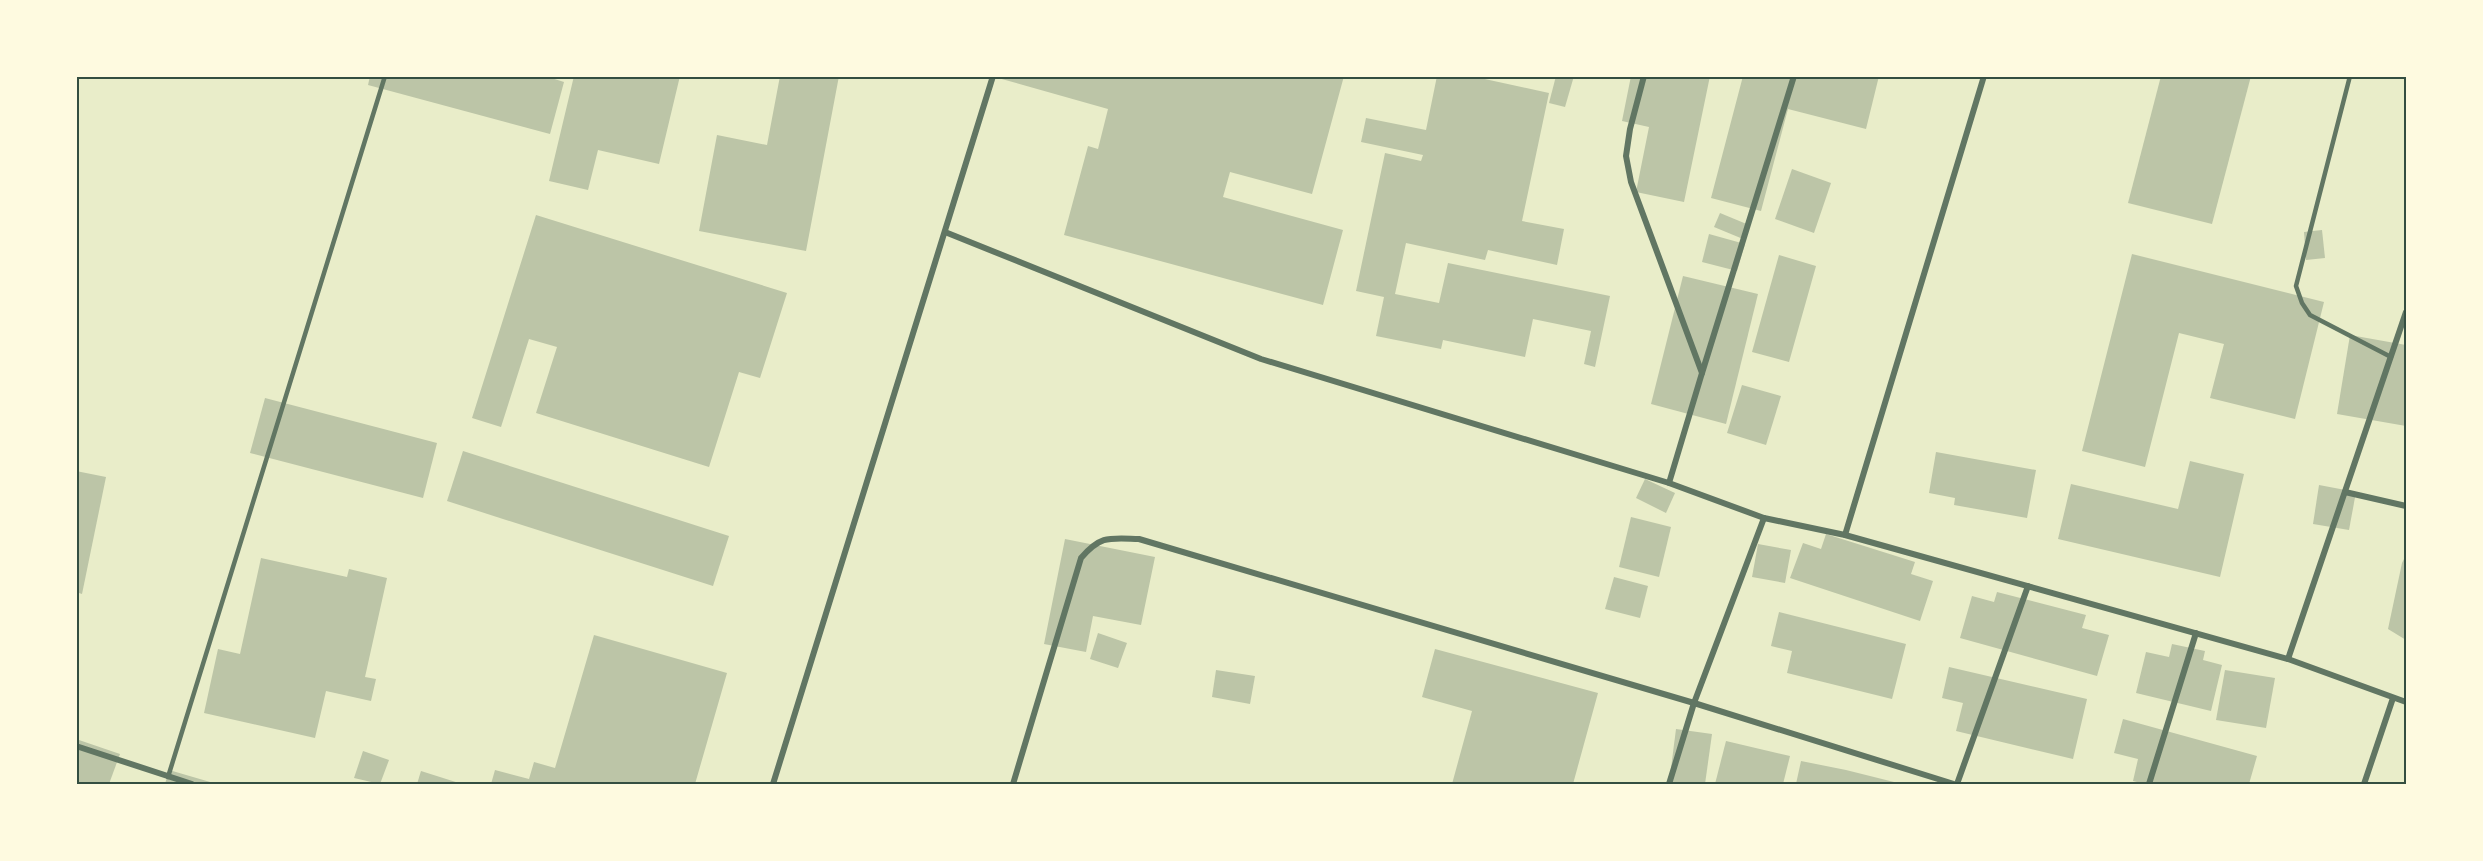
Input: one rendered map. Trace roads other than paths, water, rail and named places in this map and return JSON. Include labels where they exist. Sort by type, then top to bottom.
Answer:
[{"type":"street","points":[[773,784],[993,76]]},
{"type":"street","points":[[1644,76],[1630,129],[1626,156],[1631,182],[1702,373]]},
{"type":"street","points":[[1669,483],[1794,76]]},
{"type":"street","points":[[1845,535],[1984,76]]},
{"type":"street","points":[[945,232],[1261,359],[1669,483],[1764,518],[1845,535],[2288,659],[2406,702]]},
{"type":"street","points":[[2288,659],[2406,312]]},
{"type":"street","points":[[2345,492],[2406,506]]},
{"type":"street","points":[[1669,784],[1694,703],[1764,518]]},
{"type":"street","points":[[1013,784],[1081,558],[1094,544],[1112,538],[1139,539],[1694,703],[1956,784],[2028,586]]},
{"type":"street","points":[[2149,784],[2196,633]]},
{"type":"street","points":[[2364,784],[2393,698]]},
{"type":"street","points":[[76,746],[192,784]]},
{"type":"lane","points":[[168,777],[385,76]]},
{"type":"lane","points":[[2350,76],[2296,286],[2302,303],[2310,315],[2391,357]]}]
